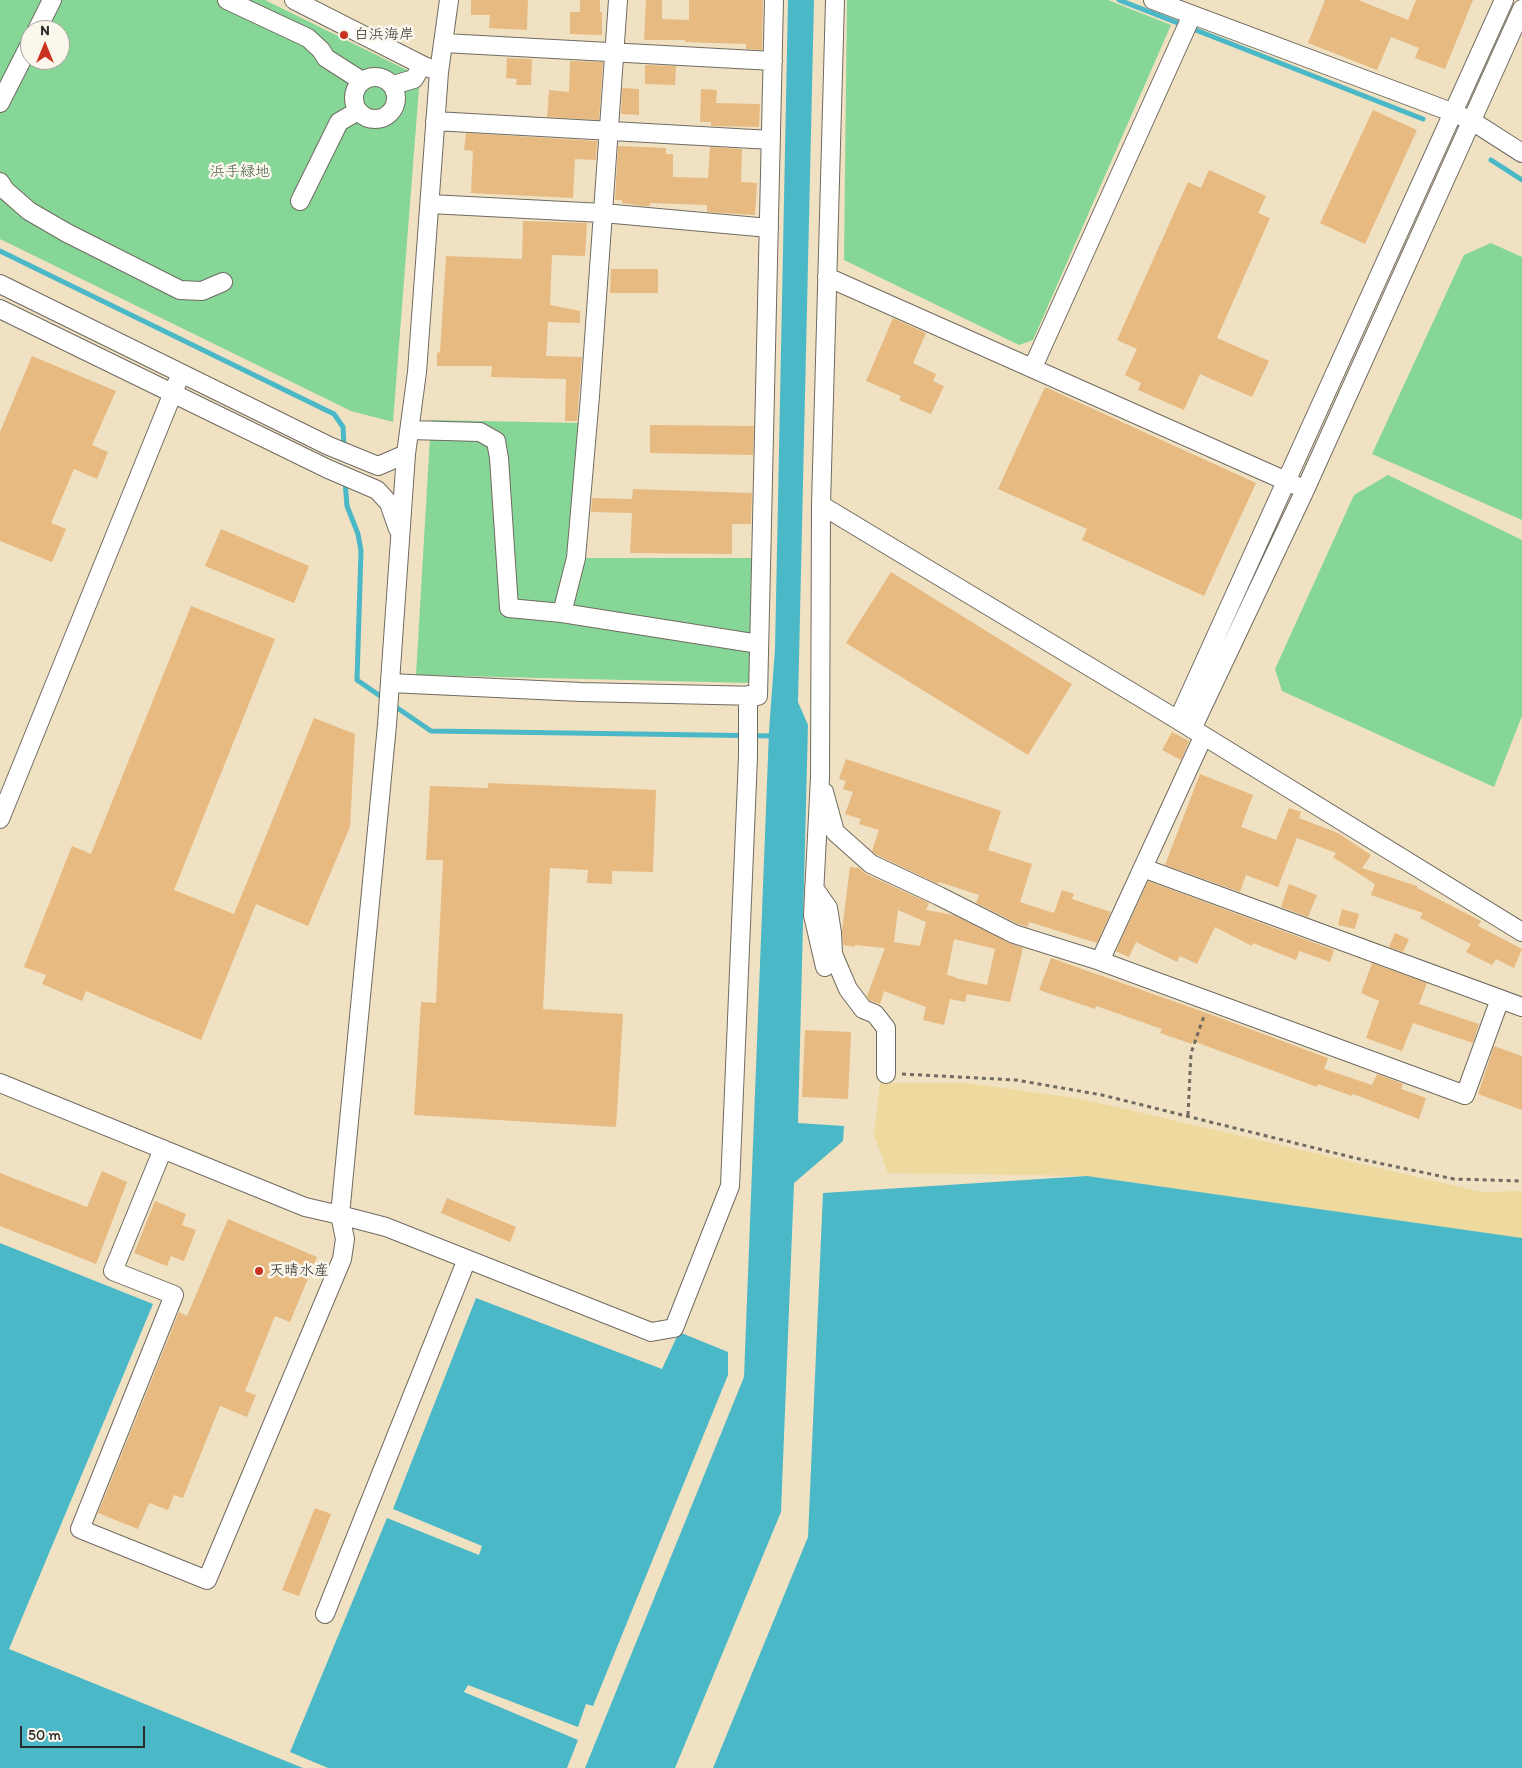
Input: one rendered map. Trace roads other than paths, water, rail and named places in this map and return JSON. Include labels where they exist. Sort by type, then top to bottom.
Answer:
[{"type":"street","points":[[42,20],[52,0]]},
{"type":"street","points":[[227,0],[308,38],[321,50],[326,58],[362,80]]},
{"type":"street","points":[[294,0],[439,72]]},
{"type":"street","points":[[162,1149],[114,1271],[174,1295],[80,1528],[207,1580],[342,1259],[345,1239],[340,1215],[387,725],[406,454],[417,372],[439,72],[449,0]]},
{"type":"street","points":[[562,613],[576,558],[590,396],[618,0]]},
{"type":"street","points":[[390,683],[581,692],[758,696],[774,0]]},
{"type":"street","points":[[825,967],[813,915],[820,777],[820,505],[835,0]]},
{"type":"street","points":[[1153,0],[1454,113],[1472,121],[1522,152]]},
{"type":"street","points":[[1100,961],[1143,868],[1191,729],[1285,480],[1504,0]]},
{"type":"street","points":[[1191,729],[1305,490],[1522,9]]},
{"type":"street","points":[[1033,368],[1192,15]]},
{"type":"street","points":[[444,43],[773,61]]},
{"type":"street","points":[[0,103],[20,64]]},
{"type":"street","points":[[393,86],[414,79],[422,65]]},
{"type":"street","points":[[373,76],[384,78],[393,86],[396,98],[392,110],[382,118],[368,118],[358,111],[353,95],[362,80],[373,76]]},
{"type":"street","points":[[300,201],[339,122],[358,111]]},
{"type":"street","points":[[435,121],[771,140]]},
{"type":"street","points":[[0,182],[5,190],[29,211],[67,233],[180,290],[202,291],[223,282]]},
{"type":"street","points":[[430,204],[603,213],[769,228]]},
{"type":"street","points":[[827,277],[1305,490]]},
{"type":"street","points":[[0,284],[329,446],[378,466],[406,454]]},
{"type":"street","points":[[0,309],[328,469],[377,490],[388,503],[401,539]]},
{"type":"street","points":[[0,819],[181,373]]},
{"type":"street","points":[[410,430],[480,432],[496,441],[499,458],[509,608],[562,613],[759,644]]},
{"type":"street","points":[[377,490],[390,489],[404,483]]},
{"type":"street","points":[[820,505],[1522,932]]},
{"type":"street","points":[[0,1083],[305,1207],[386,1227],[651,1332],[674,1328],[730,1186],[748,757],[748,695]]},
{"type":"street","points":[[820,777],[835,832],[871,864],[1014,934],[1100,961],[1465,1095],[1500,999]]},
{"type":"street","points":[[1143,868],[1522,1006]]},
{"type":"street","points":[[814,888],[828,908],[833,954],[848,989],[863,1009],[875,1014],[886,1028],[886,1074]]},
{"type":"street","points":[[325,1614],[467,1259]]},
{"type":"water","points":[[788,0],[814,0],[798,702],[808,725],[798,1123],[844,1126],[843,1141],[794,1183],[781,1512],[675,1768],[585,1768],[744,1377],[769,731],[775,649]]},
{"type":"water","points":[[1087,1176],[1522,1238],[1522,1768],[713,1768],[808,1537],[823,1193]]},
{"type":"water","points":[[0,1243],[153,1304],[9,1649],[303,1768],[0,1768]]},
{"type":"water","points":[[476,1298],[662,1369],[679,1332],[728,1352],[728,1375],[593,1706],[586,1704],[578,1727],[468,1685],[464,1692],[578,1740],[567,1768],[328,1768],[290,1752],[387,1518],[479,1555],[482,1546],[393,1509]]},
{"type":"waterway","points":[[1119,0],[1423,119]]},
{"type":"waterway","points":[[1491,160],[1522,180]]},
{"type":"waterway","points":[[0,251],[334,414],[343,427],[344,447]]},
{"type":"waterway","points":[[345,481],[347,506],[358,534],[361,551],[357,680],[386,700]]},
{"type":"waterway","points":[[393,705],[431,731],[774,736]]},
{"type":"place","name":"白浜海岸","points":[[344,35]]},
{"type":"place","name":"天晴水産","points":[[259,1271]]},
{"type":"park label","name":"浜手緑地","points":[[240,172]]}]
